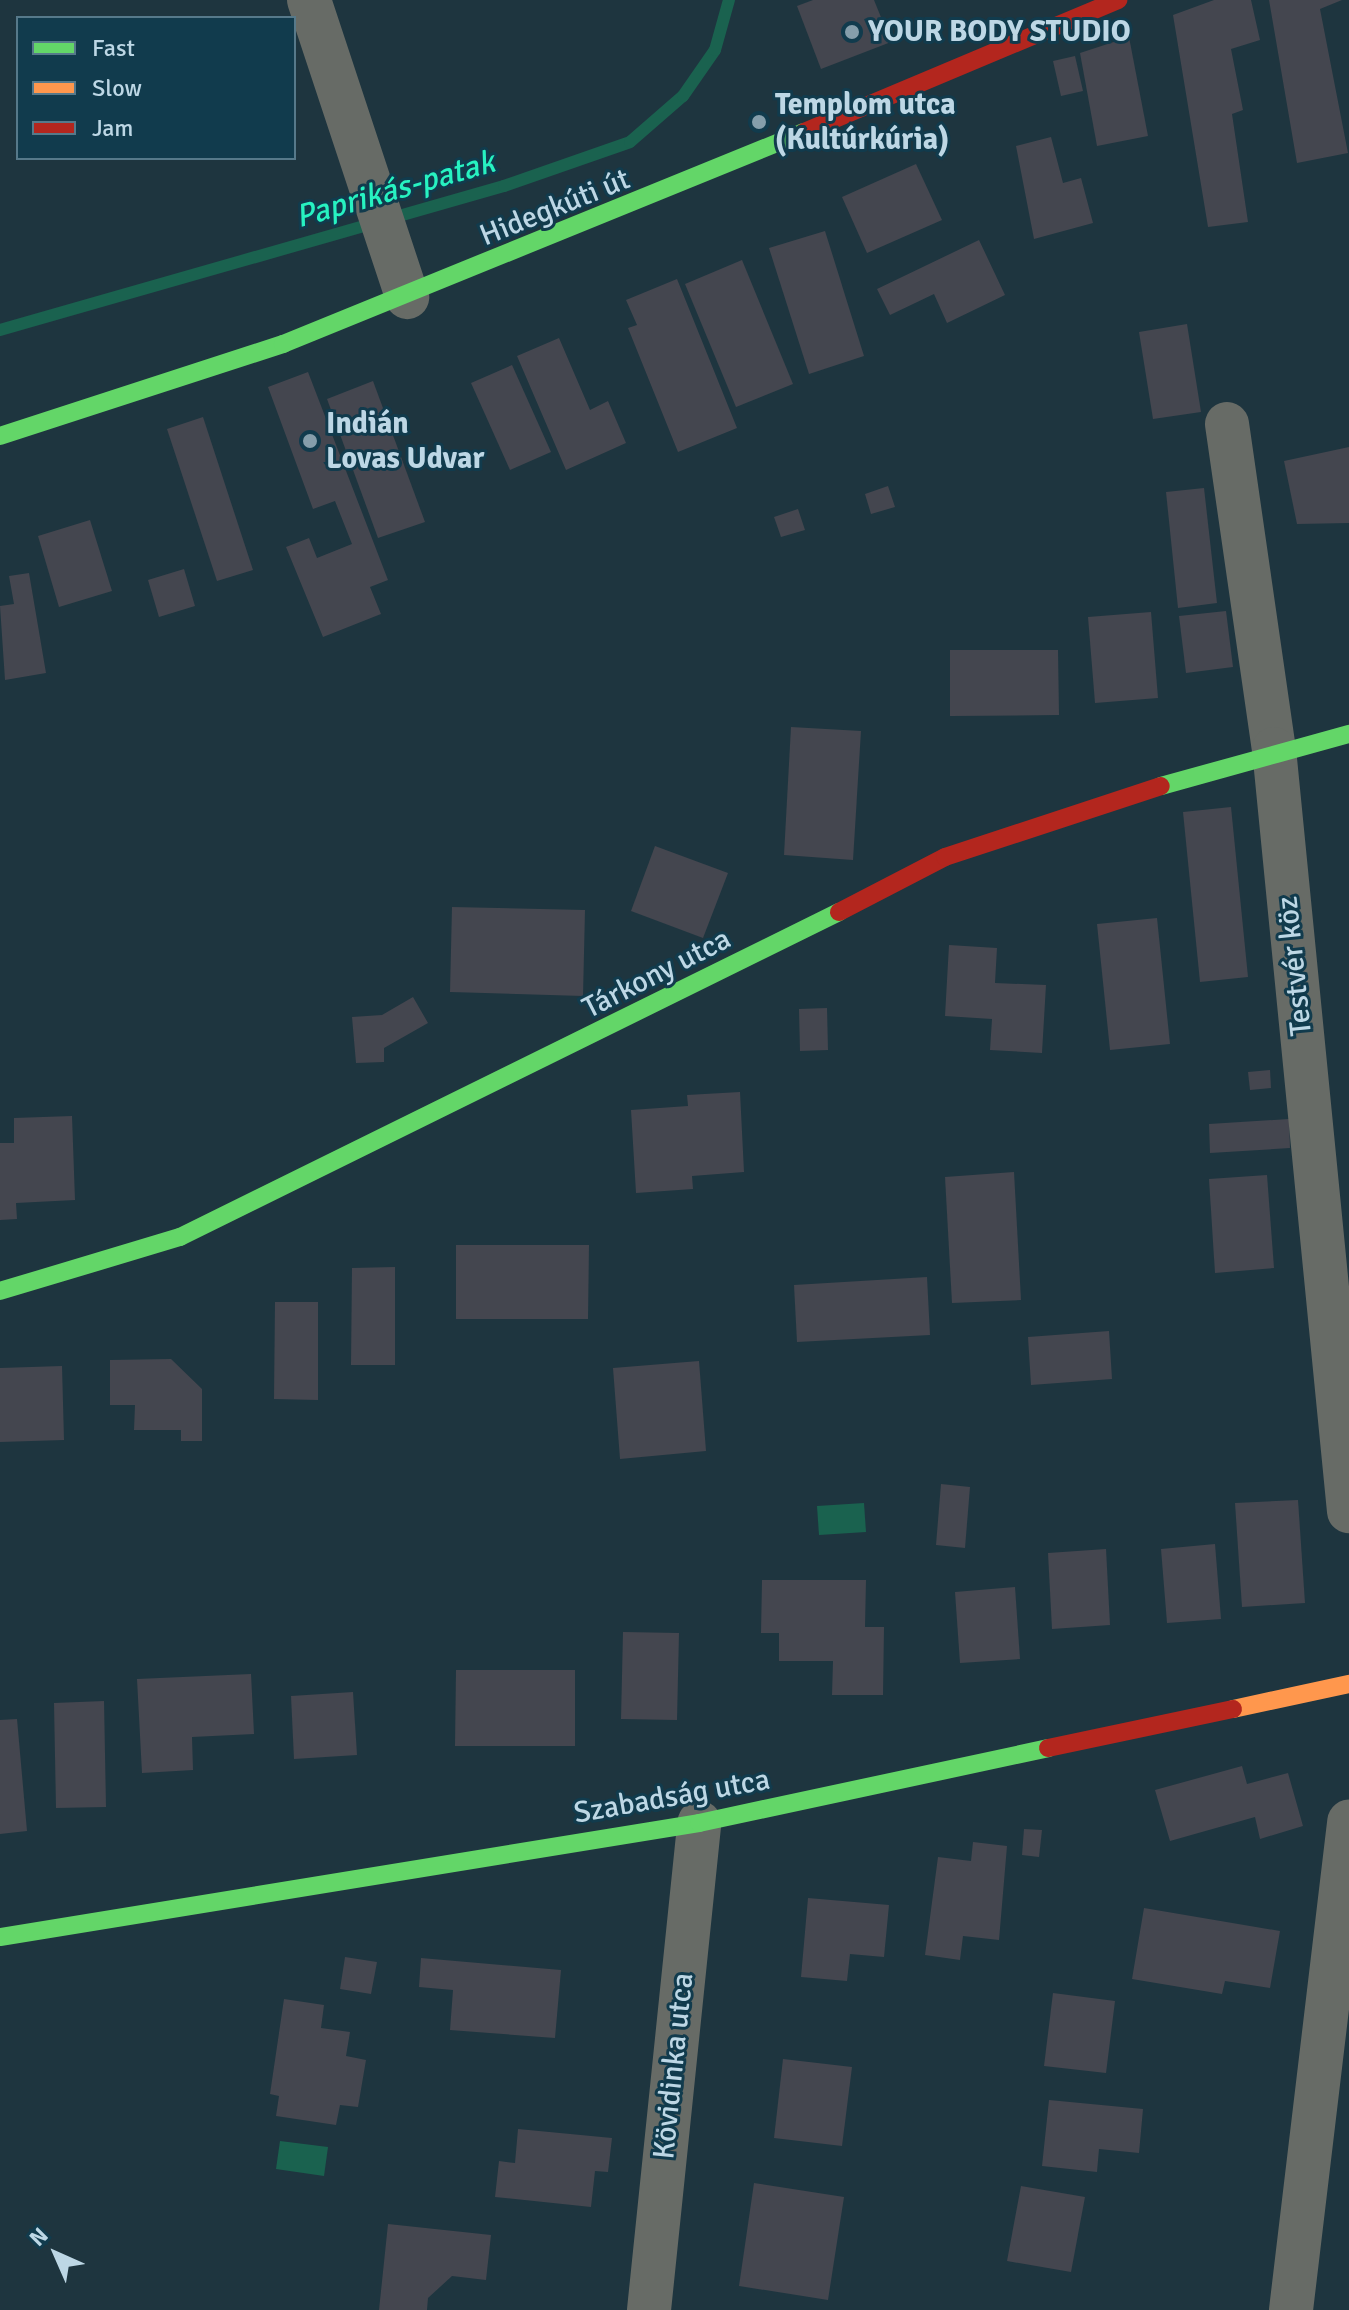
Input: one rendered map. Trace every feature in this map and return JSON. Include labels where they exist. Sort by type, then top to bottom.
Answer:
[{"type":"street","points":[[309,0],[400,278]]},
{"type":"street","name":"Hidegkúti út","points":[[0,436],[1118,0]]},
{"type":"street","name":"Testvér köz","points":[[1227,424],[1274,749],[1349,1511]]},
{"type":"street","name":"Tárkony utca","points":[[0,1291],[180,1237],[614,1028],[945,857],[1274,749],[1349,734]]},
{"type":"street","name":"Szabadság utca","points":[[0,1937],[699,1823],[1349,1684]]},
{"type":"street","points":[[1291,2310],[1349,1821]]},
{"type":"street","name":"Kövidinka utca","points":[[649,2310],[699,1823]]},
{"type":"shaded area","points":[[864,1503],[866,1532],[819,1535],[817,1506]]},
{"type":"shaded area","points":[[280,2141],[328,2147],[324,2176],[276,2169]]},
{"type":"building","points":[[813,0],[874,0],[891,42],[821,69],[797,6]]},
{"type":"building","points":[[1214,0],[1251,0],[1260,40],[1231,49],[1243,110],[1232,114],[1248,222],[1208,227],[1173,15]]},
{"type":"building","points":[[1269,0],[1342,0],[1320,9],[1348,153],[1297,163]]},
{"type":"building","points":[[1129,37],[1148,136],[1097,146],[1080,53]]},
{"type":"building","points":[[1075,56],[1083,91],[1061,96],[1053,61]]},
{"type":"building","points":[[1051,137],[1063,183],[1081,178],[1093,223],[1034,239],[1016,146]]},
{"type":"building","points":[[916,164],[942,220],[867,253],[842,197]]},
{"type":"building","points":[[825,231],[864,356],[809,374],[769,248]]},
{"type":"building","points":[[979,240],[1005,295],[947,323],[934,294],[890,315],[877,289]]},
{"type":"building","points":[[742,260],[793,384],[736,407],[685,284]]},
{"type":"building","points":[[677,279],[737,428],[678,452],[628,328],[637,325],[626,300]]},
{"type":"building","points":[[1187,324],[1201,412],[1153,419],[1139,332]]},
{"type":"building","points":[[559,338],[590,410],[608,401],[626,443],[566,470],[517,356]]},
{"type":"building","points":[[512,365],[551,452],[510,470],[471,383]]},
{"type":"building","points":[[308,372],[388,580],[370,587],[381,614],[323,637],[286,547],[309,538],[317,558],[352,544],[335,501],[313,509],[268,387]]},
{"type":"building","points":[[373,381],[425,522],[378,538],[327,399]]},
{"type":"building","points":[[203,417],[253,570],[217,581],[167,429]]},
{"type":"building","points":[[1349,447],[1349,523],[1297,524],[1284,461]]},
{"type":"building","points":[[888,486],[895,507],[871,514],[865,494]]},
{"type":"building","points":[[1204,488],[1217,603],[1178,608],[1166,492]]},
{"type":"building","points":[[798,509],[805,530],[781,537],[774,517]]},
{"type":"building","points":[[90,520],[112,591],[59,607],[38,536]]},
{"type":"building","points":[[184,569],[195,606],[159,617],[148,580]]},
{"type":"building","points":[[29,573],[46,673],[5,680],[0,606],[14,604],[9,576]]},
{"type":"building","points":[[1226,611],[1233,667],[1186,673],[1179,616]]},
{"type":"building","points":[[1151,612],[1158,698],[1095,703],[1088,617]]},
{"type":"building","points":[[950,650],[1058,650],[1059,715],[950,716]]},
{"type":"building","points":[[791,727],[861,731],[853,860],[784,855]]},
{"type":"building","points":[[1231,807],[1248,977],[1200,982],[1183,812]]},
{"type":"building","points":[[655,846],[728,873],[703,938],[631,911]]},
{"type":"building","points":[[452,907],[585,910],[583,996],[450,992]]},
{"type":"building","points":[[1157,918],[1170,1044],[1110,1050],[1097,924]]},
{"type":"building","points":[[949,945],[997,948],[995,983],[1046,985],[1042,1053],[990,1050],[992,1019],[945,1016]]},
{"type":"building","points":[[413,997],[428,1023],[384,1048],[384,1062],[356,1063],[352,1017],[382,1015]]},
{"type":"building","points":[[827,1008],[828,1050],[800,1051],[799,1009]]},
{"type":"building","points":[[1270,1070],[1271,1088],[1250,1090],[1248,1072]]},
{"type":"building","points":[[740,1092],[744,1172],[692,1176],[693,1189],[636,1193],[631,1110],[688,1106],[687,1095]]},
{"type":"building","points":[[72,1116],[75,1200],[16,1203],[17,1219],[0,1220],[0,1143],[14,1143],[14,1118]]},
{"type":"building","points":[[1289,1119],[1290,1148],[1210,1153],[1209,1124]]},
{"type":"building","points":[[1014,1172],[1021,1300],[952,1303],[945,1177]]},
{"type":"building","points":[[1267,1175],[1274,1268],[1215,1273],[1209,1179]]},
{"type":"building","points":[[456,1245],[589,1245],[588,1319],[456,1319]]},
{"type":"building","points":[[395,1267],[395,1365],[351,1365],[352,1268]]},
{"type":"building","points":[[927,1277],[930,1335],[797,1342],[794,1285]]},
{"type":"building","points":[[275,1302],[318,1302],[318,1400],[274,1399]]},
{"type":"building","points":[[1109,1331],[1112,1379],[1031,1385],[1028,1337]]},
{"type":"building","points":[[171,1359],[202,1389],[202,1441],[181,1441],[181,1430],[134,1430],[135,1405],[110,1405],[110,1360]]},
{"type":"building","points":[[699,1361],[706,1451],[620,1459],[613,1368]]},
{"type":"building","points":[[62,1366],[64,1440],[0,1442],[0,1368]]},
{"type":"building","points":[[941,1484],[970,1487],[965,1548],[936,1545]]},
{"type":"building","points":[[1298,1500],[1305,1603],[1242,1607],[1235,1503]]},
{"type":"building","points":[[1215,1544],[1221,1619],[1167,1623],[1161,1549]]},
{"type":"building","points":[[1106,1549],[1110,1625],[1052,1629],[1048,1553]]},
{"type":"building","points":[[762,1580],[866,1580],[865,1627],[884,1627],[883,1695],[832,1695],[833,1661],[779,1661],[779,1633],[761,1633]]},
{"type":"building","points":[[1015,1587],[1020,1659],[960,1663],[955,1592]]},
{"type":"building","points":[[623,1632],[679,1633],[677,1720],[621,1719]]},
{"type":"building","points":[[456,1670],[575,1670],[575,1746],[455,1746]]},
{"type":"building","points":[[251,1674],[254,1734],[192,1737],[193,1770],[142,1773],[137,1679]]},
{"type":"building","points":[[353,1692],[357,1755],[294,1759],[291,1696]]},
{"type":"building","points":[[104,1701],[106,1807],[56,1808],[54,1703]]},
{"type":"building","points":[[17,1719],[27,1831],[0,1834],[0,1720]]},
{"type":"building","points":[[1242,1766],[1247,1784],[1288,1773],[1303,1826],[1260,1839],[1255,1817],[1170,1841],[1155,1790]]},
{"type":"building","points":[[1024,1829],[1042,1830],[1039,1857],[1022,1855]]},
{"type":"building","points":[[973,1842],[1007,1846],[999,1940],[963,1936],[960,1960],[925,1955],[938,1857],[971,1861]]},
{"type":"building","points":[[808,1898],[889,1905],[884,1957],[850,1954],[847,1981],[801,1977]]},
{"type":"building","points":[[1144,1908],[1280,1931],[1270,1988],[1225,1981],[1222,1994],[1132,1979]]},
{"type":"building","points":[[345,1957],[377,1962],[371,1994],[340,1989]]},
{"type":"building","points":[[421,1958],[561,1970],[555,2038],[450,2030],[453,1990],[419,1987]]},
{"type":"building","points":[[1053,1993],[1115,2001],[1106,2073],[1044,2066]]},
{"type":"building","points":[[284,1999],[324,2005],[321,2028],[350,2032],[346,2056],[366,2060],[358,2107],[340,2105],[336,2125],[276,2116],[279,2096],[270,2094]]},
{"type":"building","points":[[783,2059],[852,2067],[842,2146],[774,2138]]},
{"type":"building","points":[[1049,2100],[1143,2109],[1139,2153],[1099,2149],[1097,2172],[1042,2166]]},
{"type":"building","points":[[518,2129],[612,2138],[608,2172],[595,2171],[591,2207],[495,2197],[499,2161],[515,2163]]},
{"type":"building","points":[[754,2183],[844,2197],[828,2300],[739,2286]]},
{"type":"building","points":[[1021,2186],[1085,2197],[1071,2272],[1007,2261]]},
{"type":"building","points":[[388,2224],[491,2235],[486,2280],[452,2276],[428,2298],[427,2310],[379,2310]]},
{"type":"waterway","name":"Paprikás-patak","points":[[0,330],[504,186],[630,142],[683,96],[715,50],[729,0]]},
{"type":"traffic: fast","points":[[0,436],[283,344],[804,132]]},
{"type":"traffic: fast","points":[[1161,786],[1349,734]]},
{"type":"traffic: fast","points":[[0,1291],[180,1237],[839,912]]},
{"type":"traffic: fast","points":[[0,1937],[699,1823],[1048,1748]]},
{"type":"traffic: slow","points":[[1233,1709],[1349,1684]]},
{"type":"traffic: jam","points":[[804,132],[1118,0]]},
{"type":"traffic: jam","points":[[839,912],[945,857],[1161,786]]},
{"type":"traffic: jam","points":[[1048,1748],[1233,1709]]},
{"type":"place","name":"YOUR BODY STUDIO","points":[[852,32]]},
{"type":"place","name":"Templom utca (Kultúrkúria)","points":[[759,122]]},
{"type":"place","name":"Indián Lovas Udvar","points":[[310,441]]}]
